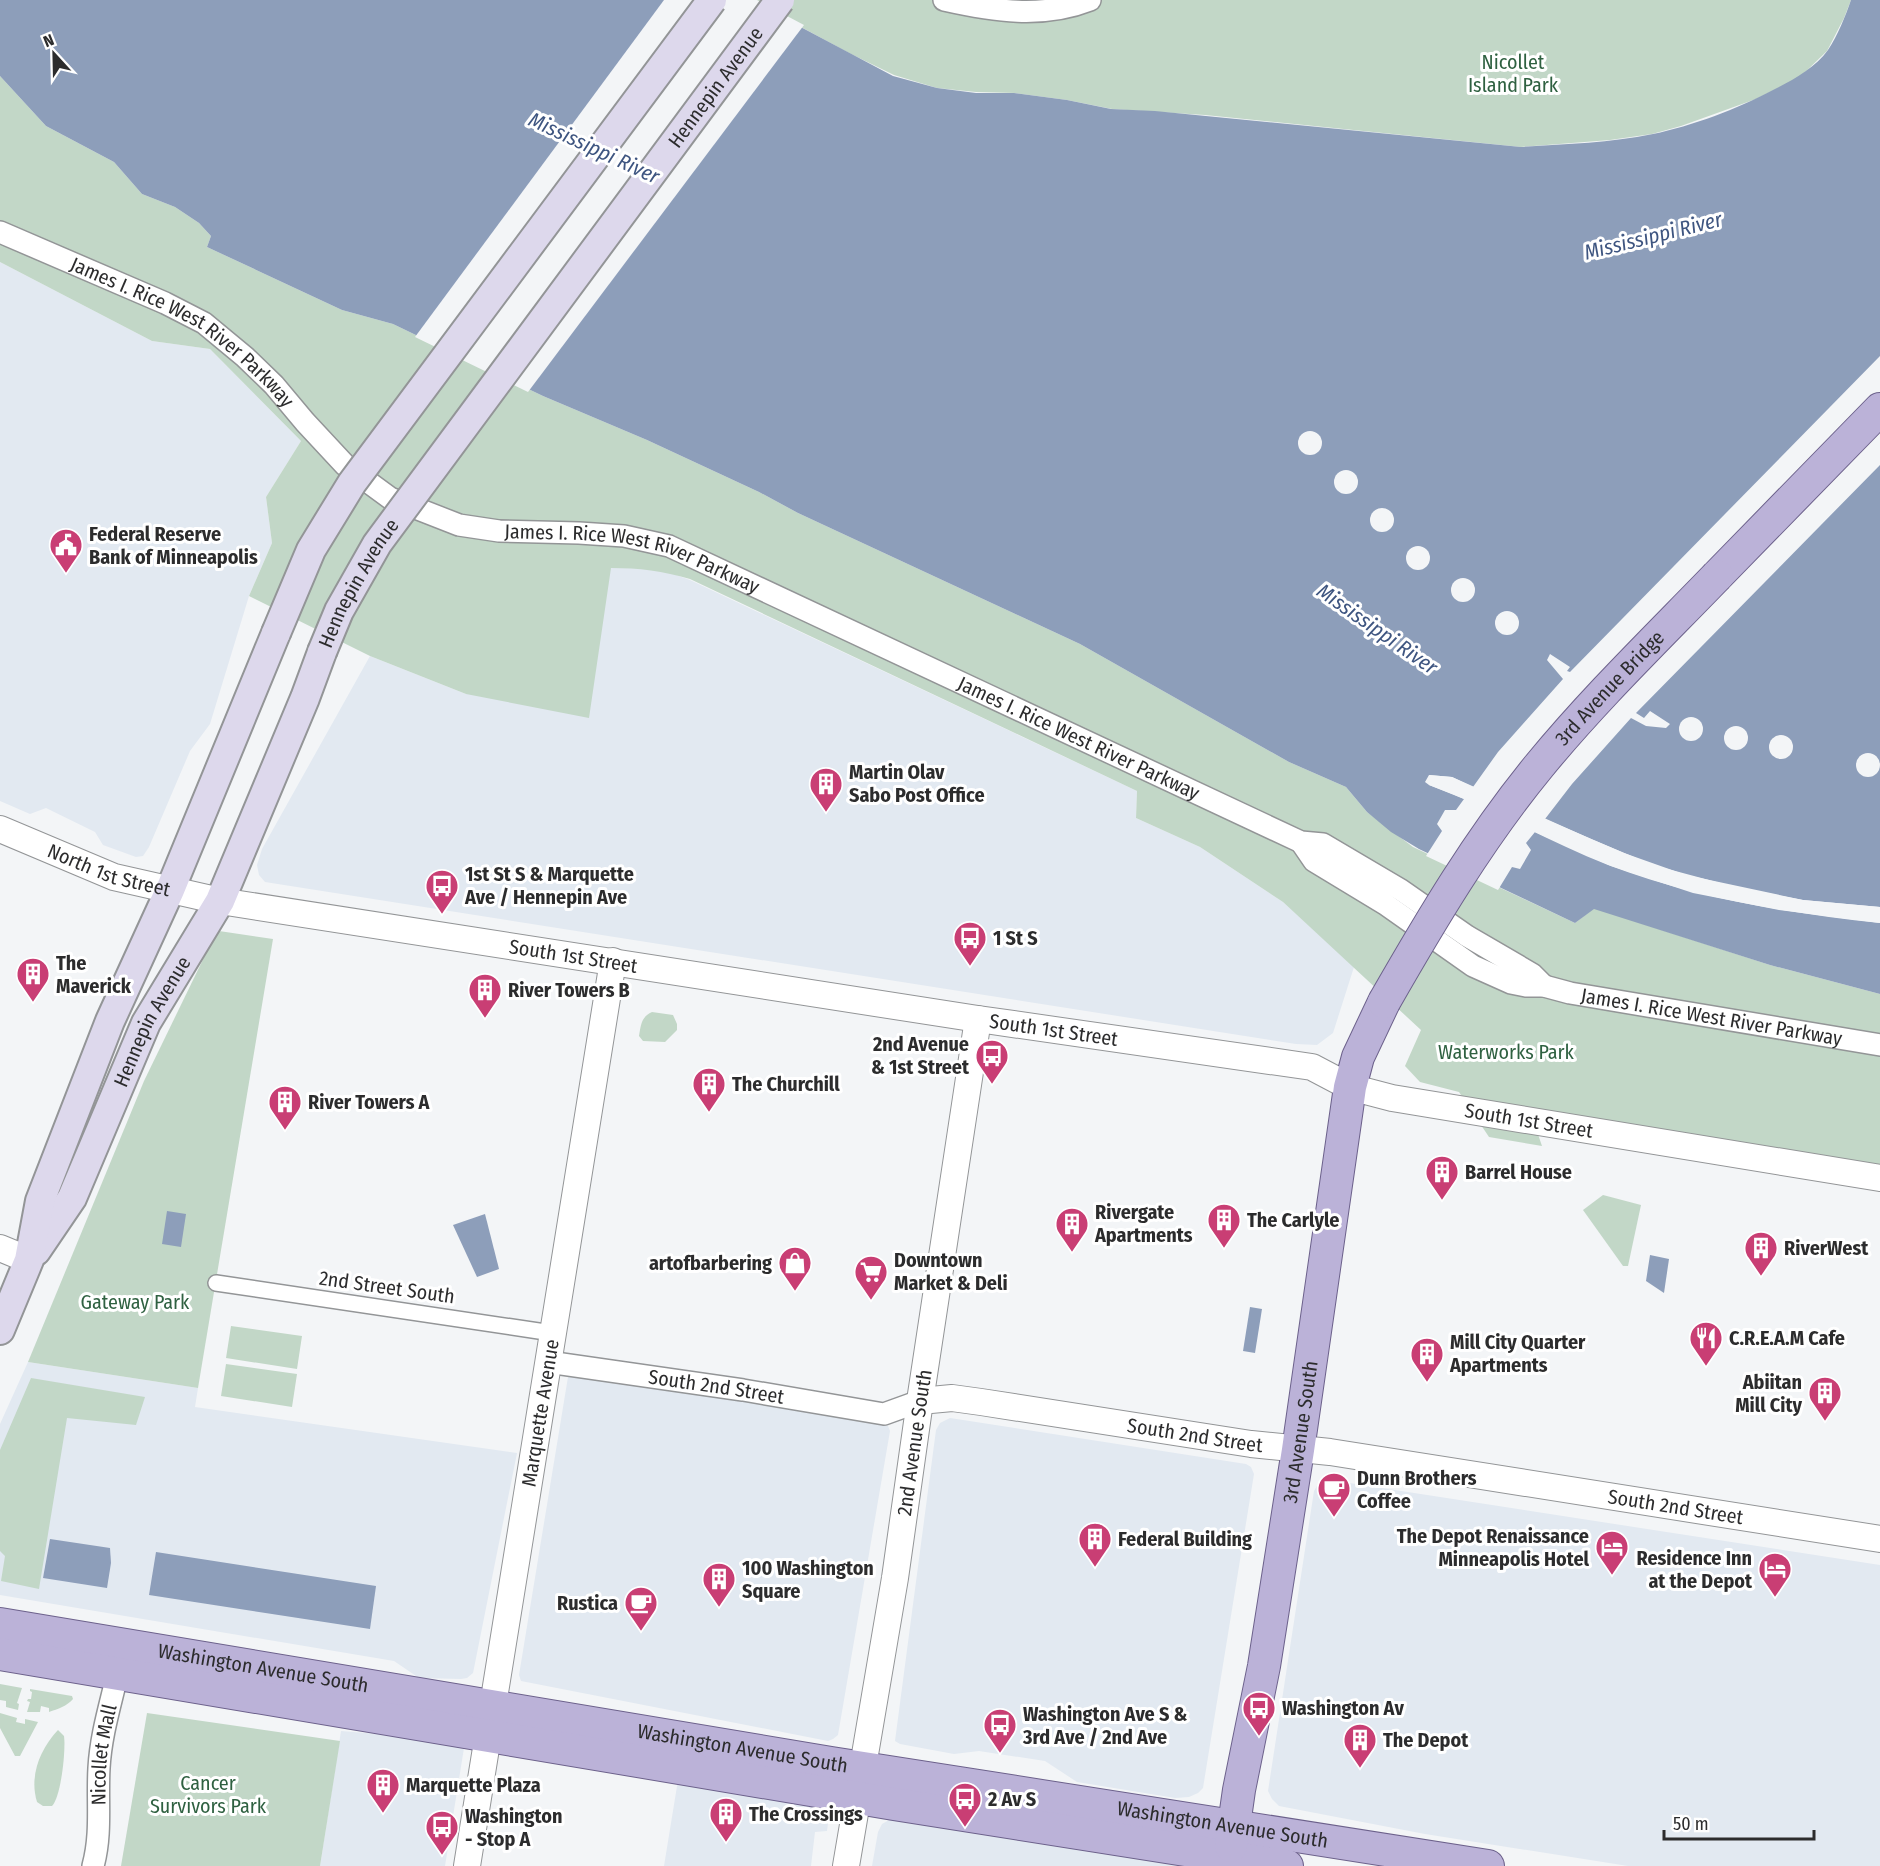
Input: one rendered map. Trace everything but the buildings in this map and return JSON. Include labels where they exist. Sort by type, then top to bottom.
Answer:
[{"type":"main road","name":"Hennepin Avenue","points":[[0,1330],[29,1260],[40,1201],[110,1022],[170,890],[311,550],[347,491],[712,0]]},
{"type":"main road","name":"Hennepin Avenue","points":[[29,1260],[72,1198],[146,1023],[220,900],[339,611],[377,544],[780,0]]},
{"type":"main road","name":"3rd Avenue Bridge","points":[[1384,1002],[1463,869],[1539,766],[1610,687],[1880,409]]},
{"type":"main road","name":"3rd Avenue South","points":[[1229,1861],[1239,1790],[1264,1666],[1298,1450],[1350,1087],[1358,1058],[1384,1002]]},
{"type":"main road","name":"Washington Avenue South","points":[[0,1624],[121,1658],[489,1736],[859,1782],[1235,1825],[1488,1866]]},
{"type":"main road","name":"Washington Avenue South","points":[[0,1654],[121,1658],[493,1705],[1229,1861],[1287,1866]]},
{"type":"street","points":[[944,0],[987,9],[1032,13],[1062,9],[1089,1]]},
{"type":"street","name":"James I. Rice West River Parkway","points":[[0,232],[165,303],[204,323],[274,384],[345,465],[390,498],[459,525],[499,531],[624,536],[669,546],[1301,842],[1314,861],[1385,904],[1473,966],[1511,983],[1544,986],[1570,993],[1880,1045]]},
{"type":"street","name":"North 1st Street","points":[[0,829],[114,877],[220,900]]},
{"type":"street","name":"South 1st Street","points":[[220,900],[978,1019],[1312,1067],[1350,1087],[1392,1098],[1477,1114],[1880,1178]]},
{"type":"street","name":"Marquette Avenue","points":[[467,1866],[613,961]]},
{"type":"street","name":"2nd Avenue South","points":[[846,1866],[895,1578],[978,1019]]},
{"type":"street","points":[[0,1248],[29,1260]]},
{"type":"street","name":"2nd Street South","points":[[216,1283],[552,1333]]},
{"type":"street","name":"South 2nd Street","points":[[548,1362],[884,1413],[920,1401],[952,1398],[1298,1450],[1342,1454],[1880,1539]]},
{"type":"street","name":"Nicollet Mall","points":[[93,1866],[98,1848],[99,1768],[103,1737],[121,1658]]},
{"type":"shaded area","points":[[0,262],[152,341],[210,349],[301,441],[266,497],[272,543],[249,596],[210,724],[190,751],[143,856],[136,857],[103,845],[95,832],[46,808],[30,814],[0,801]]},
{"type":"shaded area","points":[[611,568],[646,568],[668,572],[690,580],[1137,791],[1136,818],[1200,847],[1283,902],[1354,967],[1333,1033],[1317,1045],[1296,1044],[265,882],[259,875],[257,865],[262,849],[370,656],[466,694]]},
{"type":"shaded area","points":[[28,1362],[198,1388],[195,1407],[517,1453],[473,1673],[461,1679],[419,1678],[394,1661],[0,1595],[0,1424]]},
{"type":"shaded area","points":[[571,1374],[883,1423],[888,1426],[890,1431],[838,1735],[833,1739],[828,1741],[521,1681],[519,1675],[568,1377]]},
{"type":"shaded area","points":[[950,1418],[1246,1464],[1251,1467],[1254,1474],[1203,1788],[1198,1793],[1189,1797],[1175,1798],[1077,1782],[1045,1761],[979,1751],[954,1754],[900,1744],[895,1741],[936,1430],[940,1423]]},
{"type":"shaded area","points":[[1330,1480],[1880,1565],[1880,1866],[1628,1866],[1425,1834],[1279,1806],[1268,1791],[1314,1491],[1320,1481]]},
{"type":"shaded area","name":"Marquette Plaza","points":[[341,1731],[456,1740],[462,1743],[464,1748],[445,1866],[320,1866]]},
{"type":"shaded area","points":[[678,1780],[830,1808],[827,1831],[815,1832],[811,1866],[664,1866]]},
{"type":"shaded area","points":[[889,1820],[1195,1863],[1200,1866],[872,1866],[878,1832],[882,1824]]},
{"type":"green space","name":"Nicollet Island Park","points":[[751,0],[1851,0],[1827,51],[1799,78],[1756,99],[1652,134],[1610,140],[1521,147],[1205,115],[1112,109],[1015,93],[937,88],[894,75]]},
{"type":"green space","name":"Waterworks Park","points":[[0,76],[46,126],[114,162],[142,194],[175,207],[199,223],[211,236],[207,247],[342,310],[393,324],[543,396],[647,440],[759,492],[798,513],[1080,644],[1289,762],[1346,787],[1367,812],[1413,847],[1575,923],[1594,908],[1770,965],[1880,994],[1880,1165],[1529,1108],[1542,1146],[1489,1137],[1459,1092],[1420,1082],[1405,1066],[1421,1030],[1283,902],[1200,847],[1136,818],[1137,791],[690,579],[651,570],[611,568],[589,718],[466,694],[370,656],[249,596],[272,543],[266,497],[301,441],[210,349],[152,341],[0,262]]},
{"type":"green space","name":"Gateway Park","points":[[219,931],[273,939],[198,1388],[28,1362],[144,1081]]},
{"type":"green space","points":[[652,1012],[673,1015],[677,1024],[677,1030],[665,1042],[643,1041],[639,1036],[644,1019]]},
{"type":"green space","points":[[1603,1195],[1641,1205],[1628,1266],[1623,1266],[1583,1210]]},
{"type":"green space","points":[[231,1326],[302,1336],[297,1369],[226,1358]]},
{"type":"green space","points":[[226,1364],[297,1374],[292,1407],[221,1396]]},
{"type":"green space","points":[[31,1378],[145,1397],[136,1425],[67,1418],[39,1589],[1,1581],[5,1556],[0,1551],[0,1450]]},
{"type":"green space","points":[[0,1684],[22,1688],[17,1703],[19,1704],[18,1710],[6,1707],[6,1701],[0,1700]]},
{"type":"green space","points":[[30,1689],[72,1696],[73,1699],[49,1712],[49,1708],[41,1706],[40,1712],[27,1712],[30,1702],[27,1701],[31,1699],[32,1692]]},
{"type":"green space","points":[[0,1713],[17,1718],[16,1722],[25,1724],[25,1719],[38,1722],[20,1756],[15,1756],[0,1728]]},
{"type":"green space","name":"Cancer Survivors Park","points":[[147,1713],[340,1741],[320,1866],[121,1866]]},
{"type":"green space","points":[[58,1730],[64,1736],[60,1784],[52,1806],[43,1806],[37,1802],[35,1773],[41,1754]]},
{"type":"water","name":"Mississippi River","points":[[0,0],[750,0],[893,76],[937,88],[976,93],[1014,93],[1111,109],[1155,111],[1521,147],[1587,143],[1653,134],[1699,122],[1729,110],[1788,82],[1817,62],[1835,38],[1851,0],[1880,0],[1880,907],[1803,900],[1735,887],[1653,865],[1452,777],[1429,775],[1429,785],[1474,803],[1585,856],[1641,877],[1742,903],[1880,923],[1880,994],[1770,965],[1594,909],[1575,923],[1419,849],[1391,832],[1367,812],[1346,787],[1289,762],[1080,644],[798,513],[759,492],[647,440],[543,396],[393,324],[342,310],[207,247],[211,236],[199,223],[175,207],[142,194],[114,162],[46,126],[0,76]]},
{"type":"water","points":[[167,1211],[186,1214],[181,1247],[162,1244]]},
{"type":"water","points":[[485,1214],[499,1269],[477,1277],[453,1225]]},
{"type":"water","points":[[1650,1255],[1669,1259],[1664,1293],[1646,1281]]},
{"type":"water","points":[[1250,1307],[1262,1309],[1255,1353],[1243,1351]]},
{"type":"water","points":[[50,1539],[110,1548],[111,1563],[107,1588],[43,1578]]},
{"type":"water","points":[[156,1552],[376,1586],[370,1629],[149,1595]]},
{"type":"pier","points":[[664,0],[757,0],[804,25],[528,392],[415,337]]},
{"type":"pier","points":[[1880,356],[1880,465],[1636,713],[1644,718],[1650,711],[1670,724],[1666,728],[1646,726],[1631,718],[1572,784],[1545,819],[1624,853],[1686,875],[1803,900],[1880,907],[1880,910],[1803,903],[1685,878],[1623,856],[1451,780],[1431,778],[1429,781],[1570,846],[1612,863],[1694,890],[1780,907],[1880,920],[1880,923],[1779,910],[1693,893],[1611,866],[1535,832],[1526,843],[1531,850],[1520,869],[1512,867],[1498,890],[1426,856],[1442,831],[1437,824],[1445,810],[1456,810],[1464,799],[1429,785],[1425,782],[1429,775],[1452,777],[1473,787],[1498,752],[1563,679],[1547,660],[1550,654],[1570,667],[1567,671],[1570,672]]},
{"type":"pier","points":[[1310,431],[1315,432],[1321,438],[1321,448],[1315,454],[1310,455],[1305,454],[1299,448],[1298,443],[1299,438],[1305,432]]},
{"type":"pier","points":[[1346,470],[1355,473],[1358,482],[1355,491],[1346,494],[1337,491],[1334,482],[1337,473]]},
{"type":"pier","points":[[1382,508],[1387,509],[1393,515],[1393,525],[1387,531],[1382,532],[1377,531],[1371,525],[1370,520],[1371,515],[1377,509]]},
{"type":"pier","points":[[1418,546],[1423,547],[1429,553],[1429,563],[1423,569],[1418,570],[1413,569],[1407,563],[1406,558],[1407,553],[1413,547]]},
{"type":"pier","points":[[1463,578],[1472,581],[1475,590],[1472,599],[1463,602],[1454,599],[1451,590],[1454,581]]},
{"type":"pier","points":[[1507,611],[1512,612],[1518,618],[1518,628],[1512,634],[1507,635],[1502,634],[1496,628],[1495,623],[1496,618],[1502,612]]},
{"type":"pier","points":[[1691,717],[1696,718],[1702,724],[1702,734],[1696,740],[1691,741],[1686,740],[1680,734],[1679,729],[1680,724],[1686,718]]},
{"type":"pier","points":[[1736,726],[1741,727],[1747,733],[1747,743],[1741,749],[1736,750],[1731,749],[1725,743],[1724,738],[1725,733],[1731,727]]},
{"type":"pier","points":[[1781,735],[1786,736],[1792,742],[1792,752],[1786,758],[1781,759],[1776,758],[1770,752],[1769,747],[1770,742],[1776,736]]},
{"type":"pier","points":[[1868,753],[1873,754],[1879,760],[1879,770],[1873,776],[1868,777],[1863,776],[1857,770],[1856,765],[1857,760],[1863,754]]},
{"type":"place","name":"Federal Reserve Bank of Minneapolis","points":[[66,574]]},
{"type":"place","name":"Martin Olav Sabo Post Office","points":[[826,813]]},
{"type":"place","name":"1st St S & Marquette Ave / Hennepin Ave","points":[[442,915]]},
{"type":"place","name":"1 St S","points":[[970,967]]},
{"type":"place","name":"The Maverick","points":[[33,1003]]},
{"type":"place","name":"River Towers B","points":[[485,1019]]},
{"type":"place","name":"2nd Avenue & 1st Street","points":[[992,1085]]},
{"type":"place","name":"The Churchill","points":[[709,1113]]},
{"type":"place","name":"River Towers A","points":[[285,1131]]},
{"type":"place","name":"Barrel House","points":[[1442,1201]]},
{"type":"place","name":"The Carlyle","points":[[1224,1249]]},
{"type":"place","name":"Rivergate Apartments","points":[[1072,1253]]},
{"type":"place","name":"RiverWest","points":[[1761,1277]]},
{"type":"place","name":"artofbarbering","points":[[795,1292]]},
{"type":"place","name":"Downtown Market & Deli","points":[[871,1301]]},
{"type":"place","name":"C.R.E.A.M Cafe","points":[[1706,1367]]},
{"type":"place","name":"Mill City Quarter Apartments","points":[[1427,1383]]},
{"type":"place","name":"Abiitan Mill City","points":[[1825,1422]]},
{"type":"place","name":"Dunn Brothers Coffee","points":[[1334,1518]]},
{"type":"place","name":"Federal Building","points":[[1095,1568]]},
{"type":"place","name":"The Depot Renaissance Minneapolis Hotel","points":[[1612,1576]]},
{"type":"place","name":"Residence Inn at the Depot","points":[[1775,1598]]},
{"type":"place","name":"100 Washington Square","points":[[719,1608]]},
{"type":"place","name":"Rustica","points":[[641,1632]]},
{"type":"place","name":"Washington Av","points":[[1259,1737]]},
{"type":"place","name":"Washington Ave S & 3rd Ave / 2nd Ave","points":[[1000,1754]]},
{"type":"place","name":"The Depot","points":[[1360,1769]]},
{"type":"place","name":"Marquette Plaza","points":[[383,1814]]},
{"type":"place","name":"2 Av S","points":[[965,1828]]},
{"type":"place","name":"The Crossings","points":[[726,1843]]},
{"type":"place","name":"Washington - Stop A","points":[[442,1856]]}]
